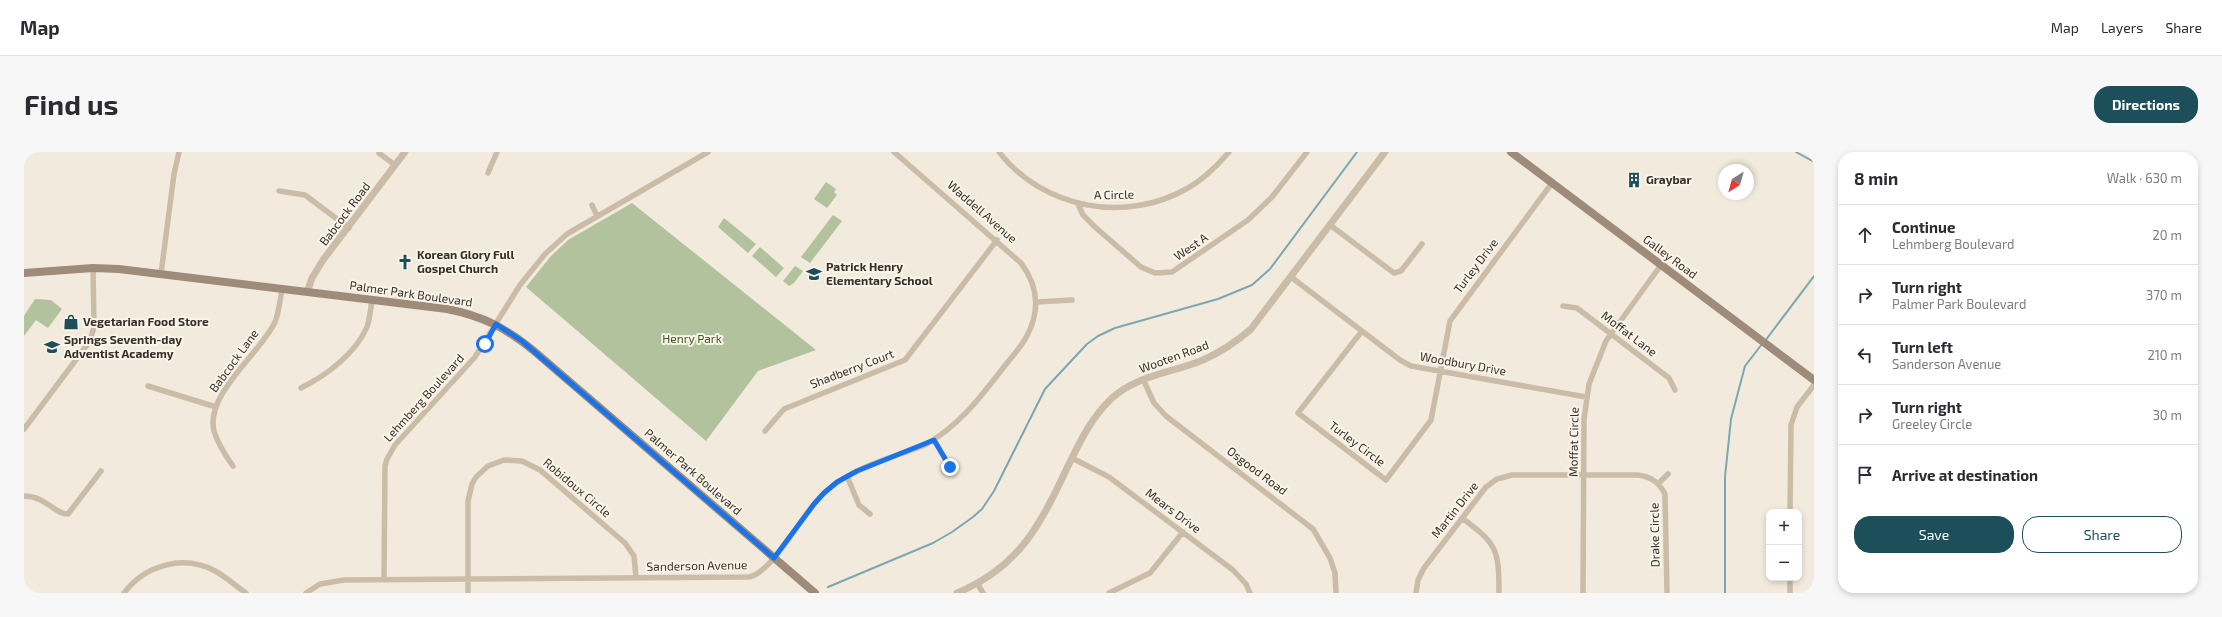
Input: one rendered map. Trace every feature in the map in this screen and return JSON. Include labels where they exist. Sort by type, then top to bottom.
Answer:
[{"type":"main road","name":"Galley Road","points":[[1511,152],[1814,380]]},
{"type":"main road","name":"Palmer Park Boulevard","points":[[24,273],[93,268],[161,274],[452,310],[476,316],[496,324],[534,350],[815,593]]},
{"type":"street","points":[[161,274],[174,174],[179,152]]},
{"type":"street","name":"Babcock Road","points":[[307,292],[320,265],[405,152]]},
{"type":"street","points":[[488,173],[497,152]]},
{"type":"street","name":"Lehmberg Boulevard","points":[[384,579],[385,466],[387,459],[395,445],[475,358],[520,285],[553,245],[597,216],[708,152]]},
{"type":"street","name":"Waddell Avenue","points":[[894,152],[1015,256],[1027,270],[1034,286],[1036,302]]},
{"type":"street","name":"A Circle","points":[[999,152],[1030,182],[1052,194],[1078,204],[1100,207],[1121,207],[1160,200],[1197,182],[1229,152]]},
{"type":"street","name":"West A","points":[[1078,204],[1083,215],[1095,227],[1142,267],[1155,273],[1172,272],[1248,220],[1272,197],[1307,152]]},
{"type":"street","name":"Wooten Road","points":[[957,593],[978,583],[1008,562],[1029,540],[1045,515],[1082,436],[1101,409],[1113,397],[1143,379],[1202,361],[1227,348],[1259,319],[1385,152]]},
{"type":"street","points":[[379,153],[395,165]]},
{"type":"street","name":"Turley Drive","points":[[1441,372],[1450,321],[1552,183]]},
{"type":"street","points":[[280,191],[305,195],[349,228]]},
{"type":"street","points":[[592,205],[597,216]]},
{"type":"street","points":[[1330,225],[1394,273],[1401,271],[1422,244]]},
{"type":"street","name":"Shadberry Court","points":[[765,431],[784,408],[905,360],[997,240]]},
{"type":"street","name":"Moffat Circle","points":[[1584,593],[1584,419],[1586,397],[1597,359],[1611,334],[1661,265]]},
{"type":"street","points":[[24,429],[90,341],[94,327],[93,268]]},
{"type":"street","name":"Woodbury Drive","points":[[1291,278],[1405,363],[1441,372],[1586,397]]},
{"type":"street","name":"Babcock Lane","points":[[233,466],[222,449],[214,430],[213,421],[216,407],[222,394],[270,329],[277,314],[282,289]]},
{"type":"street","points":[[301,388],[329,372],[360,339],[368,322],[372,299]]},
{"type":"street","points":[[1036,302],[1072,300]]},
{"type":"street","name":"Sanderson Avenue","points":[[306,593],[314,587],[332,581],[384,579],[748,577],[760,572],[774,558],[824,493],[847,476],[934,440],[972,408],[1019,348],[1032,325],[1036,302]]},
{"type":"street","name":"Moffat Lane","points":[[1563,306],[1577,308],[1669,378],[1675,390]]},
{"type":"street","name":"Turley Circle","points":[[1362,331],[1298,413],[1386,480],[1431,420],[1441,372]]},
{"type":"street","name":"Osgood Road","points":[[1143,379],[1154,403],[1166,416],[1313,529],[1330,558],[1335,573],[1336,593]]},
{"type":"street","points":[[1790,509],[1791,425],[1797,407],[1814,385]]},
{"type":"street","points":[[148,386],[216,407]]},
{"type":"street","points":[[934,440],[950,467]]},
{"type":"street","name":"Mears Drive","points":[[1072,458],[1109,477],[1183,532],[1241,577],[1250,593]]},
{"type":"street","name":"Robidoux Circle","points":[[468,593],[469,492],[476,477],[488,466],[496,462],[514,459],[531,464],[540,470],[625,543],[634,556],[636,578]]},
{"type":"street","points":[[24,496],[39,498],[60,512],[68,514],[101,471]]},
{"type":"street","points":[[1584,475],[1638,475],[1652,479],[1658,484],[1668,474]]},
{"type":"street","name":"Martin Drive","points":[[1416,593],[1420,575],[1486,487],[1504,476],[1584,475]]},
{"type":"street","points":[[847,476],[859,505],[870,514]]},
{"type":"street","name":"Drake Circle","points":[[1658,484],[1665,494],[1667,502],[1667,593]]},
{"type":"street","points":[[1462,518],[1488,538],[1497,554],[1499,593]]},
{"type":"street","points":[[1109,593],[1150,573],[1183,532]]},
{"type":"street","points":[[124,593],[135,580],[152,570],[171,564],[182,563],[204,567],[215,571],[246,593]]},
{"type":"street","points":[[1790,581],[1790,593]]},
{"type":"street","points":[[978,583],[983,593]]},
{"type":"green space","points":[[826,182],[836,189],[834,192],[837,195],[827,208],[814,199]]},
{"type":"green space","name":"Henry Park","points":[[632,203],[816,350],[758,371],[706,441],[526,287],[551,256],[568,240]]},
{"type":"green space","points":[[833,215],[842,221],[810,263],[801,257]]},
{"type":"green space","points":[[724,218],[756,244],[748,253],[718,227]]},
{"type":"green space","points":[[760,247],[784,268],[776,277],[752,256]]},
{"type":"green space","points":[[795,266],[803,271],[794,283],[789,286],[783,281]]},
{"type":"green space","points":[[35,299],[51,300],[62,309],[48,328],[36,320],[24,336],[24,316]]},
{"type":"waterway","points":[[828,587],[933,543],[973,517],[982,509],[994,491],[1045,389],[1087,344],[1098,336],[1115,328],[1218,299],[1252,285],[1270,269],[1357,152]]},
{"type":"waterway","points":[[1796,152],[1814,162]]},
{"type":"waterway","points":[[1765,341],[1814,276]]},
{"type":"waterway","points":[[1725,593],[1725,477],[1731,419],[1745,366],[1762,344]]},
{"type":"place","name":"Graybar","points":[[1634,180]]},
{"type":"place","name":"Korean Glory Full Gospel Church","points":[[405,262]]},
{"type":"place","name":"Patrick Henry Elementary School","points":[[814,274]]},
{"type":"place","name":"Vegetarian Food Store","points":[[71,322]]},
{"type":"place","name":"Springs Seventh-day Adventist Academy","points":[[52,347]]},
{"type":"route","points":[[485,344],[496,324],[522,341],[774,558],[814,504],[824,493],[847,476],[923,446],[934,440],[950,467]]}]
